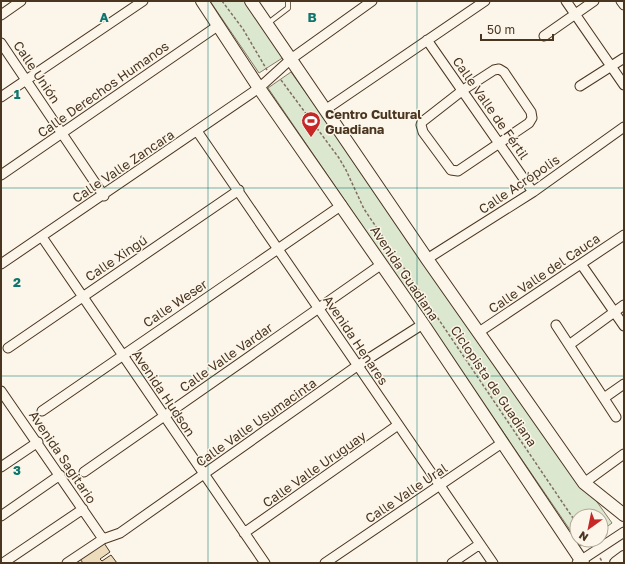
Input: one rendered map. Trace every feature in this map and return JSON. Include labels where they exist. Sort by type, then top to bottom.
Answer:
[{"type":"street","points":[[1,15],[21,1]]},
{"type":"street","points":[[1,97],[143,1]]},
{"type":"street","name":"Avenida Guadiana","points":[[202,1],[259,88],[342,205],[423,324],[580,562]]},
{"type":"street","name":"Avenida Guadiana","points":[[251,1],[427,259],[584,482],[624,515]]},
{"type":"street","points":[[325,110],[485,1]]},
{"type":"street","points":[[566,1],[624,85]]},
{"type":"street","points":[[544,36],[594,1]]},
{"type":"street","points":[[621,1],[624,5]]},
{"type":"street","name":"Calle Valle Zancara","points":[[1,264],[104,196],[259,88],[291,59],[366,3]]},
{"type":"street","name":"Calle Derechos Humanos","points":[[1,175],[218,25]]},
{"type":"street","name":"Calle Valle de Fértil","points":[[427,40],[533,192]]},
{"type":"street","name":"Calle Unión","points":[[1,43],[104,196]]},
{"type":"street","points":[[580,86],[624,58]]},
{"type":"street","points":[[498,69],[504,72],[531,112],[532,118],[528,123],[458,171],[454,171],[449,169],[424,132],[421,125],[424,119],[463,90],[494,70],[498,69]]},
{"type":"street","name":"Calle Acrópolis","points":[[427,259],[533,192],[624,127]]},
{"type":"street","name":"Avenida Henares","points":[[197,131],[279,248],[398,426],[493,563]]},
{"type":"street","name":"Calle Xingú","points":[[8,348],[239,190]]},
{"type":"street","name":"Calle Weser","points":[[42,411],[342,205]]},
{"type":"street","name":"Calle Valle del Cauca","points":[[479,332],[624,234]]},
{"type":"street","name":"Avenida Hudson","points":[[42,237],[265,563]]},
{"type":"street","name":"Calle Valle Vardar","points":[[84,472],[382,264]]},
{"type":"street","points":[[581,264],[624,326]]},
{"type":"street","points":[[569,345],[624,305]]},
{"type":"street","name":"Calle Valle Usumacinta","points":[[67,563],[104,539],[120,532],[358,366],[423,324]]},
{"type":"street","points":[[556,325],[616,416]]},
{"type":"street","points":[[604,398],[624,384]]},
{"type":"street","name":"Avenida Sagitario","points":[[1,390],[104,539]]},
{"type":"street","name":"Calle Valle Uruguay","points":[[244,533],[398,426]]},
{"type":"street","points":[[1,467],[38,442]]},
{"type":"street","name":"Calle Valle Ural","points":[[325,563],[502,443]]},
{"type":"street","points":[[584,482],[624,454]]},
{"type":"street","points":[[1,516],[60,475]]},
{"type":"street","points":[[3,563],[83,509]]},
{"type":"street","points":[[580,562],[624,532]]},
{"type":"street","points":[[452,563],[480,544]]},
{"type":"street","points":[[616,563],[624,558]]},
{"type":"lane","points":[[268,24],[288,8],[288,1]]},
{"type":"path","name":"Ciclopista de Guadiana","points":[[222,1],[243,29],[267,70],[282,81],[290,90],[339,158],[364,209],[569,512]]},
{"type":"green space","points":[[210,1],[246,1],[284,57],[259,73]]},
{"type":"green space","points":[[291,72],[601,508],[569,508],[569,528],[268,88]]},
{"type":"building","points":[[104,543],[110,552],[100,559],[102,561],[111,555],[117,563],[83,563],[80,559]]},
{"type":"place","name":"Centro Cultural Guadiana","points":[[311,138]]}]
